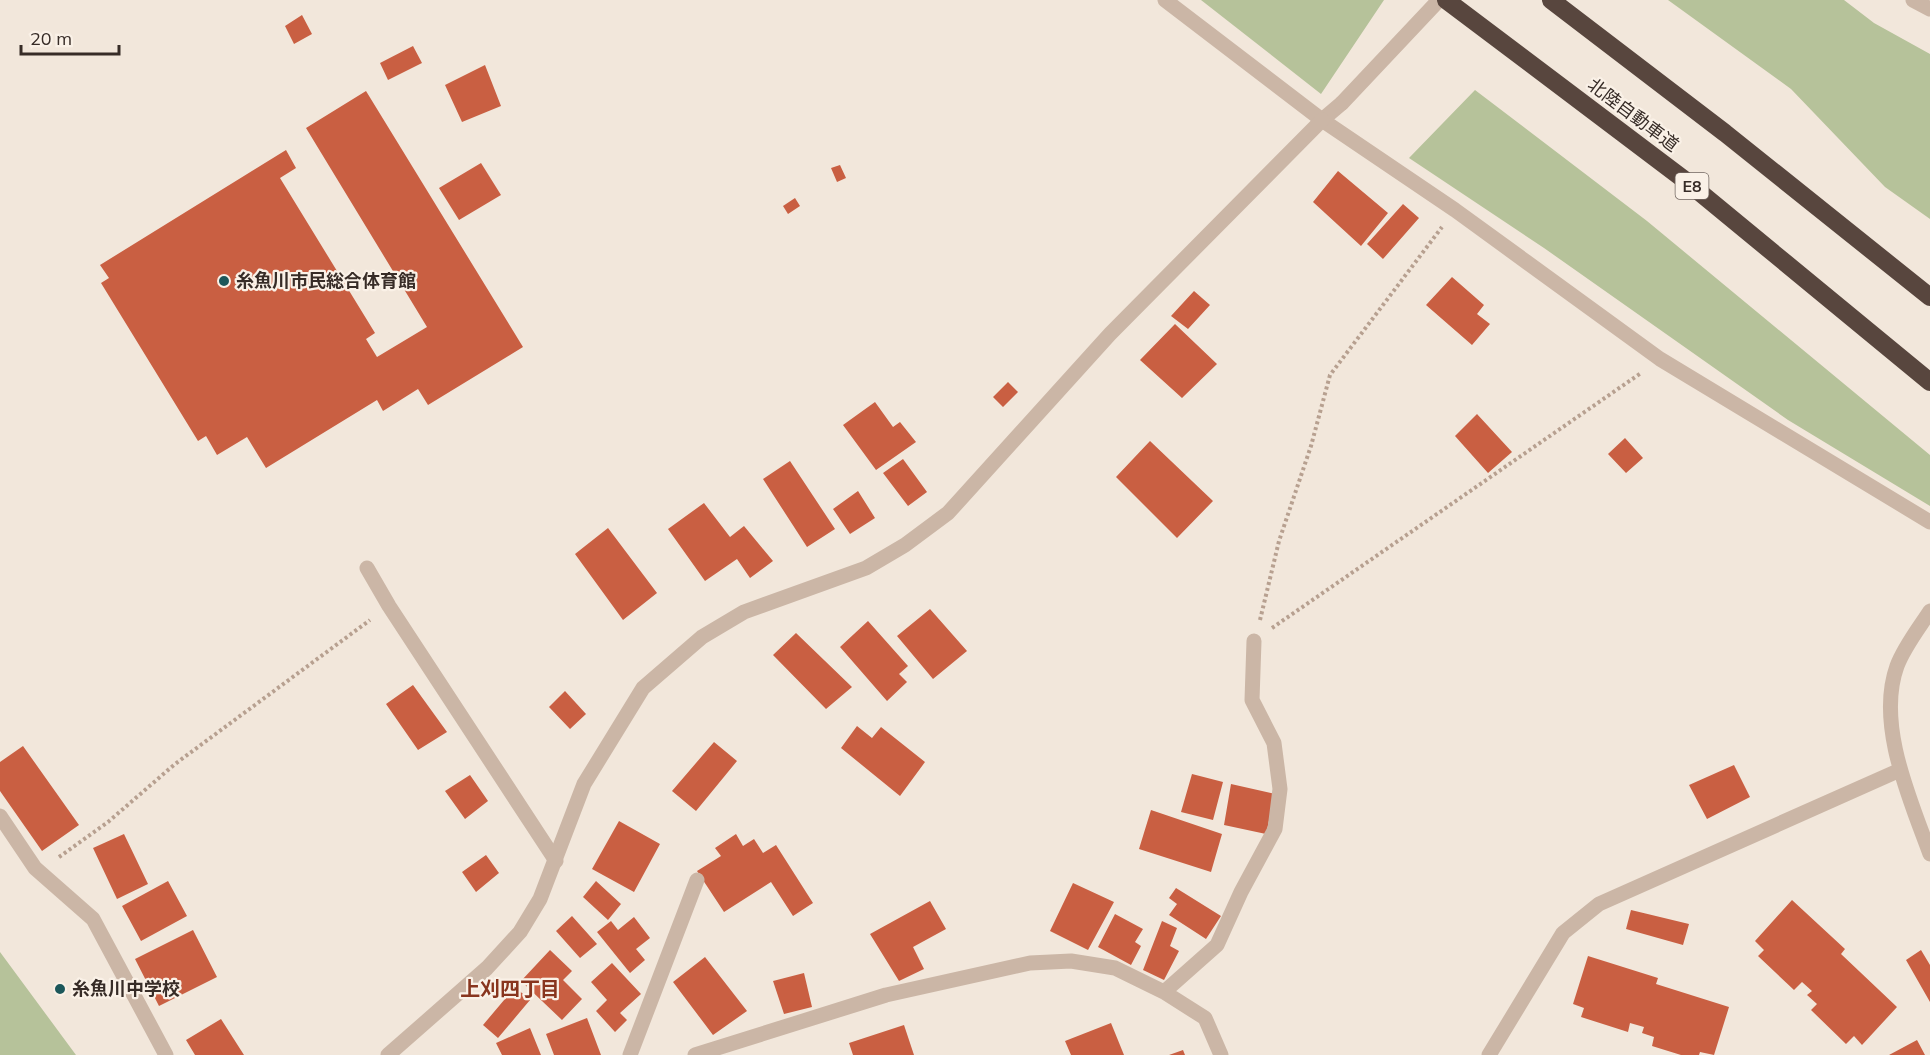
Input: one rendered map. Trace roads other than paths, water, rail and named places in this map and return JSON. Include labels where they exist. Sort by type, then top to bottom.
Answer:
[{"type":"highway","name":"北陸自動車道","points":[[1446,0],[1686,181],[1930,382]]},
{"type":"highway","points":[[1551,0],[1725,133],[1930,297]]},
{"type":"street","points":[[1165,0],[1322,120],[1455,210],[1660,359],[1930,522]]},
{"type":"street","points":[[388,1055],[487,968],[520,932],[540,899],[584,784],[643,688],[702,637],[744,612],[866,568],[905,545],[948,513],[1110,334],[1322,120],[1342,103],[1439,0]]},
{"type":"street","points":[[1913,0],[1930,9]]},
{"type":"street","points":[[367,568],[389,606],[556,861]]},
{"type":"street","points":[[1929,850],[1900,771],[1889,699],[1897,665],[1930,611]]},
{"type":"street","points":[[1164,992],[1217,945],[1241,892],[1275,829],[1280,789],[1274,743],[1252,700],[1254,641]]},
{"type":"street","points":[[1489,1055],[1563,933],[1599,904],[1900,771]]},
{"type":"street","points":[[0,816],[39,871],[93,919],[166,1055]]},
{"type":"street","points":[[630,1055],[697,880]]},
{"type":"street","points":[[695,1055],[886,995],[1030,963],[1071,961],[1115,968],[1164,992],[1205,1018],[1221,1055]]},
{"type":"place","name":"糸魚川市民総合体育館","points":[[224,281]]},
{"type":"place","name":"糸魚川中学校","points":[[60,989]]},
{"type":"district","name":"上刈四丁目","points":[[510,989]]}]
